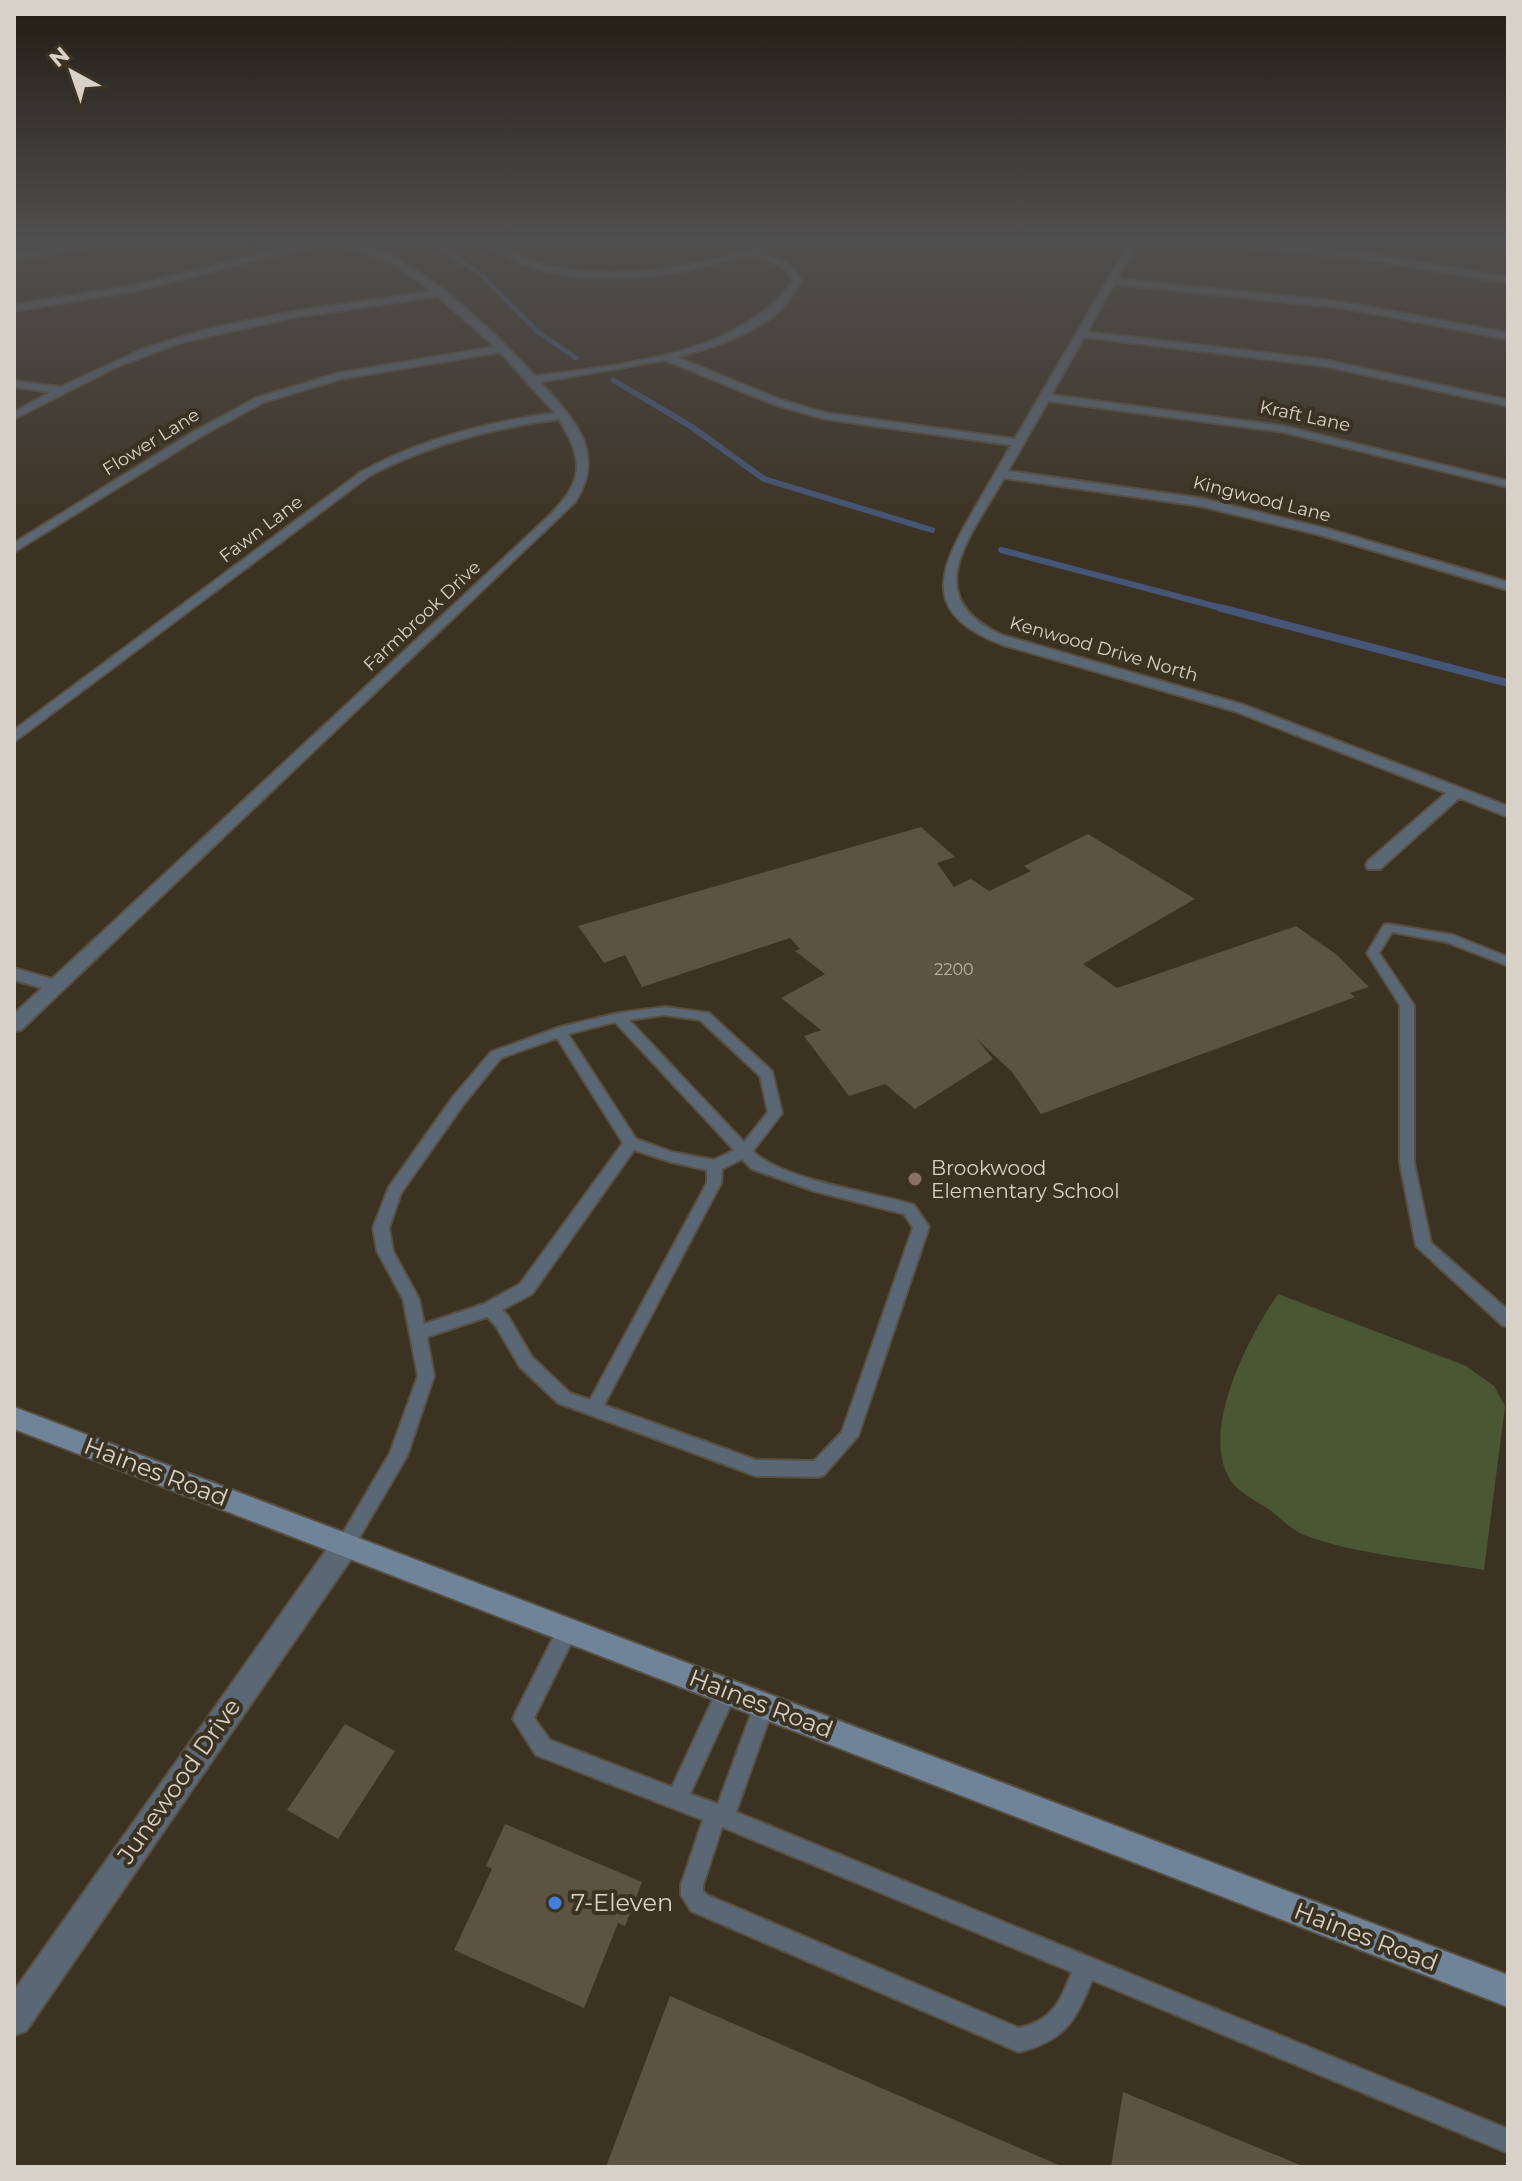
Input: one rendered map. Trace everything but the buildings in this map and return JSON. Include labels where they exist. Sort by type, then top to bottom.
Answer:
[{"type":"street","points":[[14,416],[121,361],[185,340]]},
{"type":"street","name":"Farmbrook Drive","points":[[14,1025],[577,491],[585,462],[582,447],[562,415],[493,340]]},
{"type":"street","points":[[531,380],[601,370],[720,340]]},
{"type":"street","name":"Kenwood Drive North","points":[[1077,340],[957,550],[949,571],[948,587],[952,602],[971,623],[1027,647],[1138,676],[1262,716],[1508,812]]},
{"type":"street","points":[[1129,340],[1325,363],[1508,403]]},
{"type":"street","name":"Flower Lane","points":[[14,548],[199,433],[260,400],[349,374],[503,349]]},
{"type":"street","points":[[665,356],[777,402],[825,416],[1018,443]]},
{"type":"street","points":[[14,384],[63,390]]},
{"type":"street","name":"Kraft Lane","points":[[1043,397],[1283,429],[1508,484]]},
{"type":"street","name":"Fawn Lane","points":[[14,737],[365,474],[414,448],[445,437],[502,423],[562,415]]},
{"type":"street","name":"Kingwood Lane","points":[[1002,474],[1153,493],[1215,505],[1324,532],[1508,586]]},
{"type":"street","points":[[1374,865],[1456,792]]},
{"type":"street","points":[[14,974],[56,986]]},
{"type":"street","name":"Haines Road","points":[[14,1418],[1508,1991]]},
{"type":"street","name":"Junewood Drive","points":[[14,2019],[346,1544]]},
{"type":"lane","points":[[1508,962],[1449,938],[1388,928],[1373,953],[1407,1005],[1407,1163],[1424,1246],[1508,1320]]},
{"type":"lane","points":[[346,1544],[398,1456],[426,1376],[411,1299],[385,1251],[381,1228],[394,1191],[458,1101],[496,1055],[560,1032],[618,1017],[665,1011],[704,1016],[767,1074],[775,1113],[745,1151],[715,1166],[671,1157],[631,1143],[560,1032]]},
{"type":"lane","points":[[490,1309],[502,1321],[526,1362],[564,1398],[756,1468],[818,1469],[849,1436],[921,1227],[909,1209],[819,1187],[757,1165],[618,1017]]},
{"type":"lane","points":[[418,1333],[490,1309],[526,1289],[631,1143]]},
{"type":"lane","points":[[594,1408],[714,1183],[715,1166]]},
{"type":"lane","points":[[568,1629],[523,1719],[543,1748],[720,1815],[1508,2141]]},
{"type":"lane","points":[[677,1799],[727,1691]]},
{"type":"lane","points":[[764,1705],[692,1885],[692,1895],[699,1903],[1019,2040],[1042,2036],[1064,2018],[1086,1966]]},
{"type":"green space","points":[[1278,1294],[1466,1366],[1494,1386],[1505,1406],[1484,1570],[1324,1542],[1291,1527],[1235,1486],[1224,1466],[1220,1442],[1223,1416],[1241,1361]]},
{"type":"waterway","points":[[549,340],[576,358]]},
{"type":"waterway","points":[[613,380],[650,402]]},
{"type":"waterway","points":[[647,400],[692,427],[764,479],[932,530]]},
{"type":"waterway","points":[[1001,550],[1229,610]]},
{"type":"waterway","points":[[1221,608],[1508,683]]},
{"type":"place","name":"Brookwood Elementary School","points":[[915,1179]]},
{"type":"place","name":"7-Eleven","points":[[555,1903]]}]
